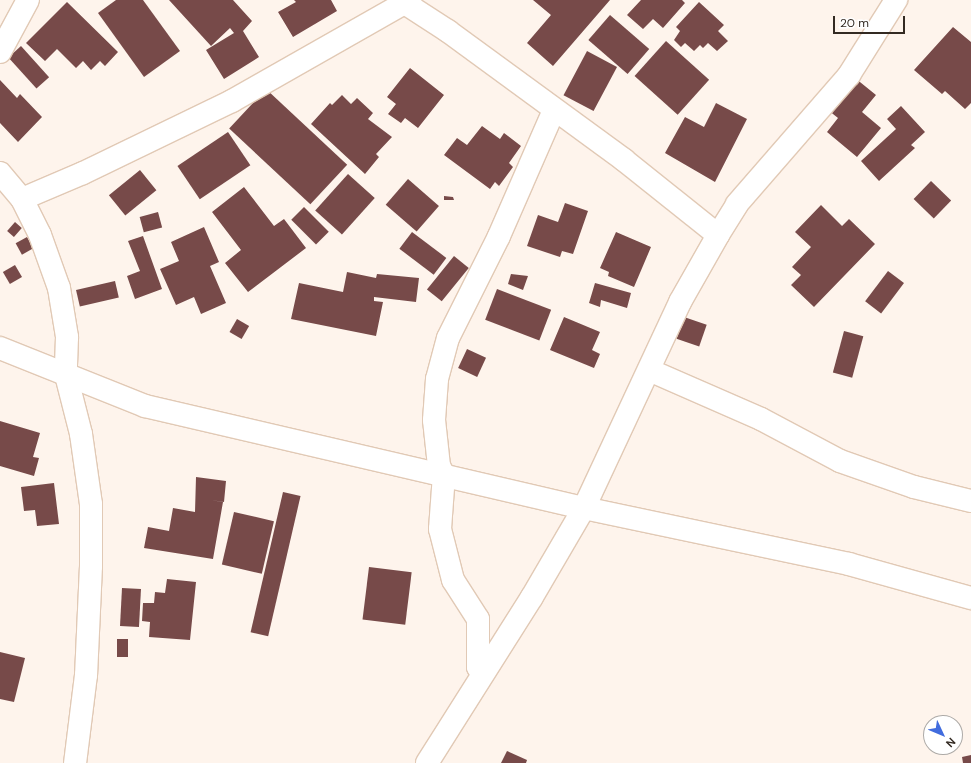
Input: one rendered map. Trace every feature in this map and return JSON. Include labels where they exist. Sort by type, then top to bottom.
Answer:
[{"type":"street","points":[[0,52],[28,0]]},
{"type":"street","points":[[427,763],[532,597],[584,508],[680,302],[737,204],[848,75],[896,0]]},
{"type":"street","points":[[22,199],[83,173],[232,102],[404,1],[448,31],[624,160],[718,235]]},
{"type":"street","points":[[482,674],[478,667],[478,619],[453,580],[446,560],[440,529],[444,475],[439,466],[434,420],[437,379],[448,338],[496,242],[554,110]]},
{"type":"street","points":[[0,173],[22,199],[40,236],[59,288],[67,337],[66,375],[81,434],[90,504],[91,566],[86,675],[74,763]]},
{"type":"street","points":[[0,348],[145,406],[584,508],[849,564],[971,598]]},
{"type":"street","points":[[648,370],[761,420],[840,461],[914,487],[971,501]]},
{"type":"building","points":[[116,0],[143,0],[180,51],[144,77],[98,13]]},
{"type":"building","points":[[169,0],[233,0],[252,21],[243,31],[259,57],[224,79],[206,50],[234,33],[230,28],[211,46]]},
{"type":"building","points":[[294,0],[331,0],[337,11],[293,37],[278,12],[296,2]]},
{"type":"building","points":[[533,0],[610,0],[553,66],[527,43],[551,15]]},
{"type":"building","points":[[641,0],[682,0],[685,3],[663,28],[653,19],[643,29],[627,15]]},
{"type":"building","points":[[67,2],[118,52],[105,66],[100,61],[91,70],[83,61],[76,68],[57,49],[45,61],[26,43]]},
{"type":"building","points":[[699,2],[724,25],[718,31],[728,41],[717,51],[708,43],[703,48],[700,45],[694,51],[685,43],[681,47],[674,40],[680,31],[676,27]]},
{"type":"building","points":[[610,15],[649,49],[628,74],[588,40]]},
{"type":"building","points":[[953,27],[971,42],[971,103],[965,109],[945,91],[942,94],[914,70]]},
{"type":"building","points":[[666,41],[709,80],[678,115],[635,76]]},
{"type":"building","points":[[21,46],[49,77],[36,89],[8,57]]},
{"type":"building","points":[[587,51],[617,67],[594,111],[564,95]]},
{"type":"building","points":[[410,68],[444,95],[418,128],[405,118],[401,123],[388,114],[396,104],[387,97]]},
{"type":"building","points":[[855,78],[876,95],[862,112],[881,128],[857,157],[827,132],[838,118],[828,110]]},
{"type":"building","points":[[0,80],[17,98],[20,94],[42,117],[18,142],[0,123]]},
{"type":"building","points":[[266,89],[347,165],[310,204],[229,128]]},
{"type":"building","points":[[342,95],[351,104],[357,98],[373,113],[368,119],[392,137],[376,154],[379,157],[365,174],[311,124],[330,103],[332,105]]},
{"type":"building","points":[[716,103],[747,119],[715,182],[665,153],[685,117],[704,127]]},
{"type":"building","points":[[901,106],[925,132],[911,145],[915,148],[879,181],[861,161],[896,129],[887,119]]},
{"type":"building","points":[[482,126],[500,139],[504,133],[521,146],[509,163],[513,167],[499,186],[495,182],[490,189],[444,155],[457,138],[467,145]]},
{"type":"building","points":[[228,132],[250,165],[200,199],[177,166]]},
{"type":"building","points":[[140,170],[156,190],[125,215],[109,195]]},
{"type":"building","points":[[348,174],[375,198],[342,235],[315,210]]},
{"type":"building","points":[[408,179],[439,206],[417,232],[386,205]]},
{"type":"building","points":[[931,181],[951,200],[934,218],[914,199]]},
{"type":"building","points":[[244,187],[274,226],[284,219],[306,248],[248,292],[225,263],[241,250],[212,212]]},
{"type":"building","points":[[444,196],[453,197],[454,200],[444,200]]},
{"type":"building","points":[[565,203],[588,211],[573,254],[562,251],[560,257],[527,246],[538,215],[558,222]]},
{"type":"building","points":[[821,205],[842,226],[849,219],[875,244],[814,307],[791,285],[801,275],[792,267],[811,247],[795,232]]},
{"type":"building","points":[[304,207],[329,232],[316,244],[291,220]]},
{"type":"building","points":[[158,212],[162,227],[144,232],[140,217]]},
{"type":"building","points":[[15,222],[22,228],[14,237],[7,231]]},
{"type":"building","points":[[204,227],[219,262],[210,266],[226,303],[201,314],[194,297],[176,305],[160,269],[179,261],[171,242]]},
{"type":"building","points":[[412,232],[446,258],[434,275],[399,249]]},
{"type":"building","points":[[616,232],[651,247],[634,287],[608,276],[609,272],[600,268]]},
{"type":"building","points":[[143,236],[162,289],[135,299],[127,276],[140,271],[128,241]]},
{"type":"building","points":[[27,237],[33,248],[22,255],[16,243]]},
{"type":"building","points":[[454,256],[469,268],[442,301],[427,289]]},
{"type":"building","points":[[15,265],[22,277],[10,284],[3,272]]},
{"type":"building","points":[[888,271],[904,283],[881,313],[865,301]]},
{"type":"building","points":[[347,272],[376,278],[377,274],[419,278],[416,302],[374,297],[374,301],[383,302],[376,336],[291,319],[299,283],[343,292]]},
{"type":"building","points":[[511,274],[528,276],[523,290],[508,284]]},
{"type":"building","points":[[115,281],[119,298],[80,307],[76,290]]},
{"type":"building","points":[[595,283],[631,293],[627,308],[601,300],[600,307],[589,303]]},
{"type":"building","points":[[497,289],[551,310],[539,341],[485,320]]},
{"type":"building","points":[[564,317],[600,332],[592,350],[600,354],[594,368],[550,350]]},
{"type":"building","points":[[684,317],[707,325],[699,347],[677,339]]},
{"type":"building","points":[[237,319],[249,326],[242,339],[230,332]]},
{"type":"building","points":[[844,331],[863,336],[852,378],[833,373]]},
{"type":"building","points":[[467,349],[486,358],[477,377],[458,368]]},
{"type":"building","points":[[0,421],[40,433],[33,457],[39,458],[34,476],[0,466]]},
{"type":"building","points":[[196,477],[226,481],[224,502],[210,500],[223,502],[213,559],[144,548],[148,527],[169,531],[173,508],[195,512]]},
{"type":"building","points":[[54,483],[59,524],[37,526],[35,510],[24,511],[21,487]]},
{"type":"building","points":[[283,492],[301,496],[268,636],[251,632]]},
{"type":"building","points":[[234,512],[274,521],[262,574],[222,565]]},
{"type":"building","points":[[369,567],[412,572],[405,625],[363,620]]},
{"type":"building","points":[[167,579],[196,582],[190,640],[149,637],[150,622],[142,621],[143,603],[154,603],[155,592],[165,593]]},
{"type":"building","points":[[122,588],[141,589],[139,627],[120,626]]},
{"type":"building","points":[[117,639],[128,639],[128,657],[117,657]]},
{"type":"building","points":[[0,652],[25,658],[14,702],[0,699]]},
{"type":"building","points":[[507,751],[527,760],[526,763],[501,763]]},
{"type":"building","points":[[971,755],[971,763],[963,763],[962,757]]}]
